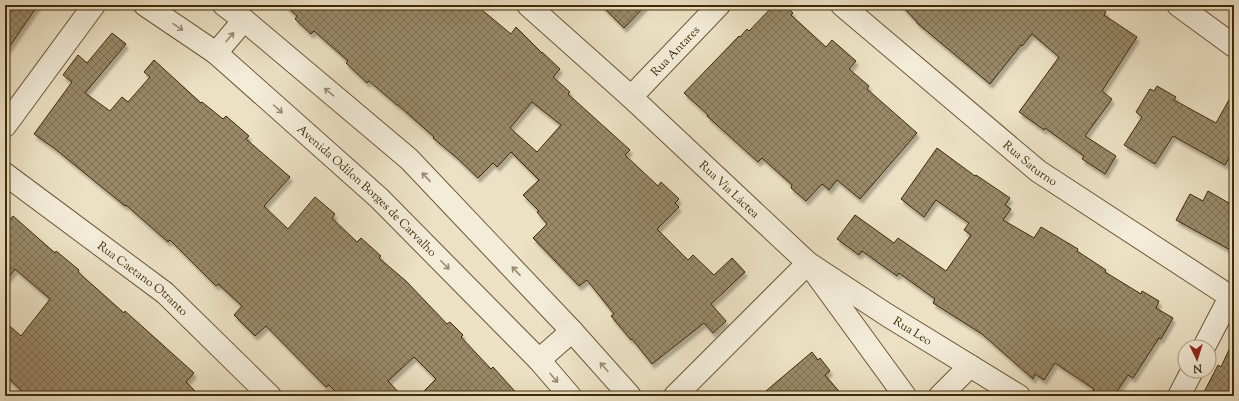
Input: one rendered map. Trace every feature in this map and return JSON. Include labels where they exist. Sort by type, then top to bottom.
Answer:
[{"type":"street","points":[[5,126],[94,5]]},
{"type":"street","name":"Avenida Odilon Borges de Carvalho","points":[[145,5],[216,53],[379,198],[539,360],[570,396]]},
{"type":"street","points":[[224,5],[244,20],[409,159],[572,331],[630,396]]},
{"type":"street","name":"Rua Via Láctea","points":[[528,5],[631,97],[808,263],[905,396]]},
{"type":"street","name":"Rua Antares","points":[[631,97],[719,5]]},
{"type":"street","name":"Rua Saturno","points":[[842,5],[1038,171],[1232,298]]},
{"type":"street","points":[[1178,5],[1234,46]]},
{"type":"street","points":[[216,53],[244,20]]},
{"type":"street","name":"Rua Caetano Otranto","points":[[5,174],[165,293],[270,396]]},
{"type":"street","points":[[675,396],[808,263]]},
{"type":"street","name":"Rua Leo","points":[[808,263],[887,315],[1019,396]]},
{"type":"street","points":[[1209,339],[1232,298]]},
{"type":"street","points":[[539,360],[572,331]]},
{"type":"street","points":[[940,396],[970,366]]},
{"type":"street","points":[[1179,396],[1188,379]]},
{"type":"building","points":[[10,5],[38,5],[5,53],[5,13]]},
{"type":"building","points":[[285,5],[476,5],[511,34],[516,27],[560,69],[553,77],[570,92],[568,94],[630,150],[625,155],[658,186],[661,182],[679,199],[675,203],[679,207],[657,229],[688,260],[693,255],[714,275],[732,258],[745,272],[711,304],[726,321],[713,333],[704,323],[652,364],[611,316],[614,314],[587,280],[579,286],[533,238],[547,224],[537,212],[539,211],[523,195],[539,180],[511,152],[497,167],[493,163],[478,178],[398,105],[369,81],[367,83],[346,63],[348,61],[314,31],[311,34],[295,19],[297,16]],"holes":[[[532,102],[561,125],[537,152],[510,128]]]},
{"type":"building","points":[[601,5],[646,5],[624,28]]},
{"type":"building","points":[[774,5],[784,5],[793,13],[791,15],[826,47],[832,40],[856,61],[849,69],[869,86],[867,89],[917,133],[860,199],[837,180],[829,190],[822,184],[806,201],[791,188],[792,185],[762,158],[758,162],[684,93],[739,36],[740,37],[747,29],[749,31]]},
{"type":"building","points":[[901,5],[929,5],[935,10],[939,5],[1097,5],[1106,12],[1104,15],[1137,37],[1102,91],[1112,99],[1085,136],[1116,156],[1105,174],[1082,159],[1084,156],[1045,128],[1044,130],[1019,112],[1059,57],[1032,34],[1022,46],[1021,45],[990,84],[917,23]]},
{"type":"building","points":[[112,33],[126,44],[85,93],[110,111],[122,97],[128,102],[150,77],[144,72],[154,60],[201,103],[202,102],[223,119],[226,116],[249,136],[246,139],[290,177],[264,206],[288,229],[315,197],[335,214],[332,218],[357,242],[361,238],[381,256],[379,258],[406,281],[447,324],[450,322],[463,335],[461,337],[491,369],[493,367],[519,396],[419,396],[436,379],[414,357],[388,381],[402,396],[340,396],[329,385],[326,387],[266,326],[255,336],[234,315],[242,306],[218,284],[216,286],[170,240],[168,242],[126,205],[125,206],[54,148],[34,134],[72,82],[63,75],[78,55],[87,63]]},
{"type":"building","points":[[1157,86],[1176,97],[1174,100],[1216,123],[1234,91],[1234,149],[1225,165],[1173,136],[1155,164],[1124,145],[1142,117],[1136,112],[1150,89],[1154,91]]},
{"type":"building","points":[[937,148],[975,176],[976,175],[1010,198],[1005,205],[1011,209],[1003,220],[1034,238],[1041,227],[1078,249],[1077,251],[1106,270],[1105,272],[1141,294],[1142,291],[1159,301],[1156,308],[1173,318],[1161,339],[1159,338],[1133,378],[1128,375],[1114,396],[1090,396],[1094,389],[1055,363],[1044,380],[1035,374],[1033,379],[982,334],[933,303],[935,299],[899,273],[897,276],[862,251],[859,255],[837,239],[855,215],[894,243],[898,238],[946,271],[971,235],[964,230],[969,223],[936,200],[924,217],[901,199]]},
{"type":"building","points":[[1208,191],[1234,206],[1234,252],[1176,220],[1190,194],[1203,201]]},
{"type":"building","points":[[13,216],[55,253],[56,251],[79,270],[78,272],[124,313],[125,311],[194,373],[186,382],[200,396],[27,396],[5,375],[5,322],[21,336],[50,299],[15,269],[5,282],[5,226]]},
{"type":"building","points":[[1234,339],[1234,396],[1202,396],[1211,379],[1217,379],[1218,365],[1221,367]]},
{"type":"building","points":[[812,352],[818,360],[820,358],[830,371],[825,375],[843,396],[760,396]]}]
